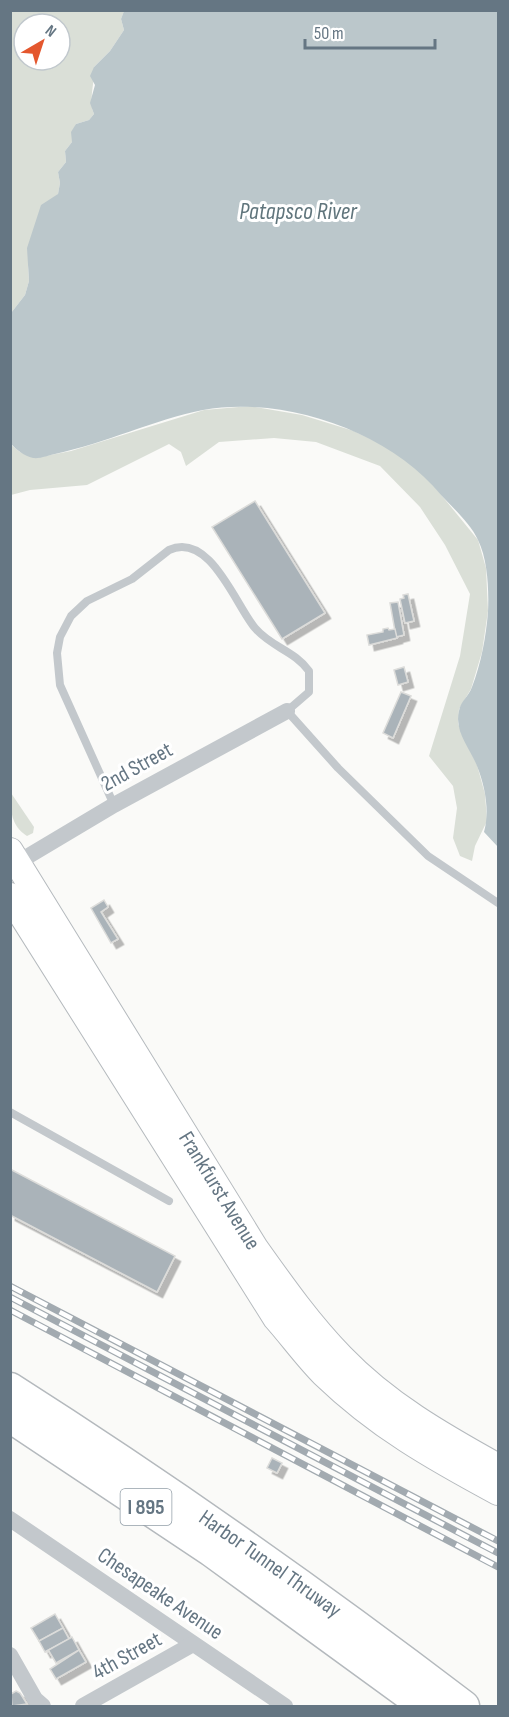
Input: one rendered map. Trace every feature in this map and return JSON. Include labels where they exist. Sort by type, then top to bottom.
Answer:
[{"type":"highway","name":"Harbor Tunnel Thruway","points":[[10,1388],[225,1531],[345,1616],[464,1707]]},
{"type":"highway","name":"Harbor Tunnel Thruway","points":[[10,1417],[211,1551],[424,1707]]},
{"type":"main road","name":"Frankfurst Avenue","points":[[13,860],[255,1248],[296,1305],[341,1358],[387,1399],[438,1434],[498,1467]]},
{"type":"main road","name":"Frankfurst Avenue","points":[[10,896],[276,1318],[323,1372],[372,1416],[424,1453],[498,1492]]},
{"type":"street","name":"2nd Street","points":[[13,860],[286,711]]},
{"type":"street","name":"Chesapeake Avenue","points":[[10,1519],[284,1706]]},
{"type":"street","name":"4th Street","points":[[83,1707],[193,1644]]},
{"type":"street","points":[[10,1655],[35,1700],[43,1707]]},
{"type":"lane","points":[[114,805],[60,684],[57,653],[60,637],[71,616],[87,601],[132,579],[176,547],[195,550],[209,560],[236,596],[255,628],[303,662],[309,671],[309,692],[286,711],[338,768],[428,856],[498,903]]},
{"type":"lane","points":[[10,1112],[169,1201]]},
{"type":"shaded area","points":[[10,11],[124,11],[121,19],[124,30],[110,51],[94,67],[92,108],[94,114],[89,120],[76,124],[72,142],[65,151],[66,162],[58,172],[60,183],[58,194],[28,267],[29,281],[25,295],[11,313]]},
{"type":"shaded area","points":[[250,406],[302,415],[354,431],[395,451],[425,475],[478,540],[486,568],[488,611],[482,652],[471,689],[459,709],[458,724],[477,765],[485,794],[487,821],[475,846],[472,861],[460,856],[453,838],[457,808],[453,786],[429,756],[460,656],[470,594],[445,545],[420,507],[380,466],[316,442],[274,438],[219,442],[186,466],[181,452],[169,444],[87,485],[30,490],[11,495],[10,444],[20,452],[35,458],[71,451],[204,410]]},
{"type":"shaded area","points":[[11,793],[34,827],[33,833],[27,836],[18,827],[13,817]]},
{"type":"water","name":"Patapsco River","points":[[124,11],[498,11],[498,847],[484,832],[487,807],[484,790],[477,766],[461,733],[458,719],[460,708],[475,678],[484,641],[488,595],[484,557],[471,528],[419,473],[394,453],[365,436],[333,423],[267,408],[234,407],[184,414],[93,444],[39,458],[27,456],[11,444],[11,313],[25,295],[29,281],[27,248],[41,205],[58,194],[60,183],[58,172],[66,162],[65,151],[72,142],[71,132],[76,124],[89,120],[94,114],[90,103],[95,85],[90,76],[94,67],[110,51],[124,30],[121,19]]},
{"type":"building","points":[[255,501],[325,613],[282,639],[212,527]]},
{"type":"building","points":[[408,594],[414,621],[405,623],[400,599],[404,598],[403,595]]},
{"type":"building","points":[[398,602],[404,635],[396,637],[390,603]]},
{"type":"building","points":[[388,628],[389,630],[395,629],[397,638],[369,645],[367,635],[383,632],[383,629]]},
{"type":"building","points":[[404,667],[408,682],[398,685],[394,670]]},
{"type":"building","points":[[401,692],[411,696],[393,738],[383,733]]},
{"type":"building","points":[[104,900],[108,907],[101,912],[118,939],[111,943],[91,908]]},
{"type":"building","points":[[10,1169],[175,1256],[157,1292],[10,1215]]},
{"type":"building","points":[[272,1458],[282,1463],[277,1473],[267,1468]]},
{"type":"building","points":[[55,1614],[63,1628],[39,1641],[31,1628]]},
{"type":"building","points":[[63,1628],[69,1639],[45,1652],[39,1641]]},
{"type":"building","points":[[72,1637],[79,1650],[56,1663],[49,1651],[45,1652]]},
{"type":"building","points":[[79,1650],[86,1662],[56,1679],[50,1669]]},
{"type":"building","points":[[16,1691],[27,1704],[12,1706],[11,1694]]},
{"type":"railway","points":[[10,1286],[498,1541]]},
{"type":"railway","points":[[10,1297],[498,1553]]},
{"type":"railway","points":[[10,1310],[498,1567]]}]
